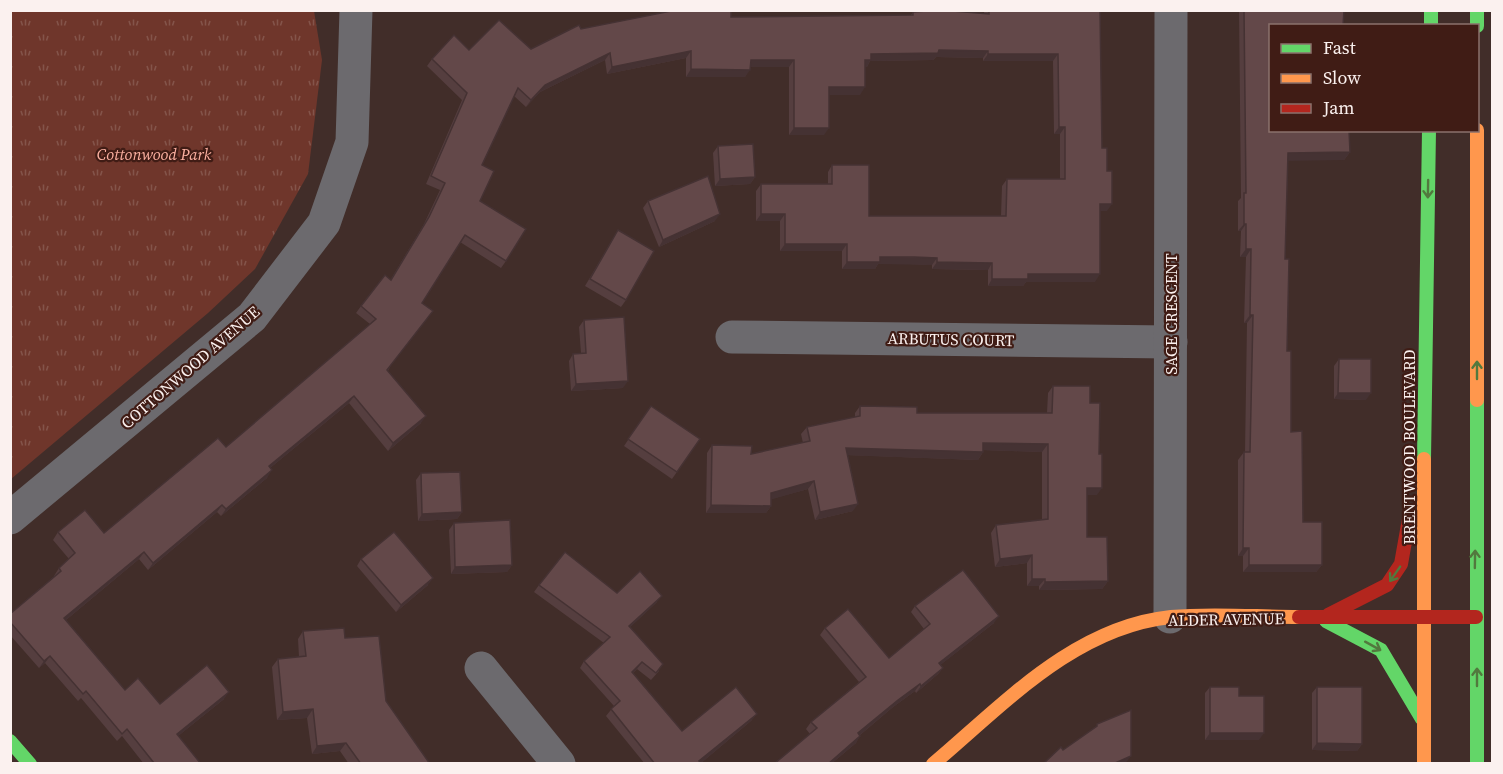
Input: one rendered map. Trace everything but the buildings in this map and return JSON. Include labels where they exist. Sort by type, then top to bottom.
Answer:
[{"type":"main road","name":"BRENTWOOD BOULEVARD","points":[[1424,764],[1424,435],[1429,132]]},
{"type":"main road","points":[[1477,132],[1477,429],[1484,617],[1477,764]]},
{"type":"main road","points":[[1477,429],[1492,469]]},
{"type":"main road","points":[[1321,619],[1387,585],[1401,564],[1424,435]]},
{"type":"main road","name":"ALDER AVENUE","points":[[933,764],[1041,674],[1083,645],[1123,629],[1170,617],[1321,619],[1484,617]]},
{"type":"main road","points":[[1321,619],[1381,650],[1392,664],[1424,724]]},
{"type":"main road","points":[[1477,735],[1492,713]]},
{"type":"main road","points":[[10,741],[30,764]]},
{"type":"street","name":"COTTONWOOD AVENUE","points":[[10,518],[252,316],[324,223],[352,142],[356,10]]},
{"type":"street","name":"SAGE CRESCENT","points":[[1170,617],[1171,10]]},
{"type":"street","name":"ARBUTUS COURT","points":[[732,337],[1171,342]]},
{"type":"street","points":[[481,668],[559,764]]},
{"type":"green space","name":"Cottonwood Park","points":[[11,10],[314,11],[322,60],[308,174],[255,269],[208,313],[11,479]]},
{"type":"traffic: fast","points":[[1431,10],[1431,24]]},
{"type":"traffic: fast","points":[[1477,10],[1477,24]]},
{"type":"traffic: fast","points":[[1424,459],[1429,132]]},
{"type":"traffic: fast","points":[[1477,400],[1477,764]]},
{"type":"traffic: fast","points":[[1326,621],[1381,650],[1422,719]]},
{"type":"traffic: fast","points":[[10,741],[30,764]]},
{"type":"traffic: slow","points":[[1477,132],[1477,400]]},
{"type":"traffic: slow","points":[[1424,459],[1424,764]]},
{"type":"traffic: slow","points":[[933,764],[1013,694],[1042,672],[1072,652],[1103,636],[1136,624],[1171,617],[1218,615],[1299,617]]},
{"type":"traffic: jam","points":[[1328,615],[1387,585],[1401,564],[1409,519]]},
{"type":"traffic: jam","points":[[1299,617],[1476,617]]}]
